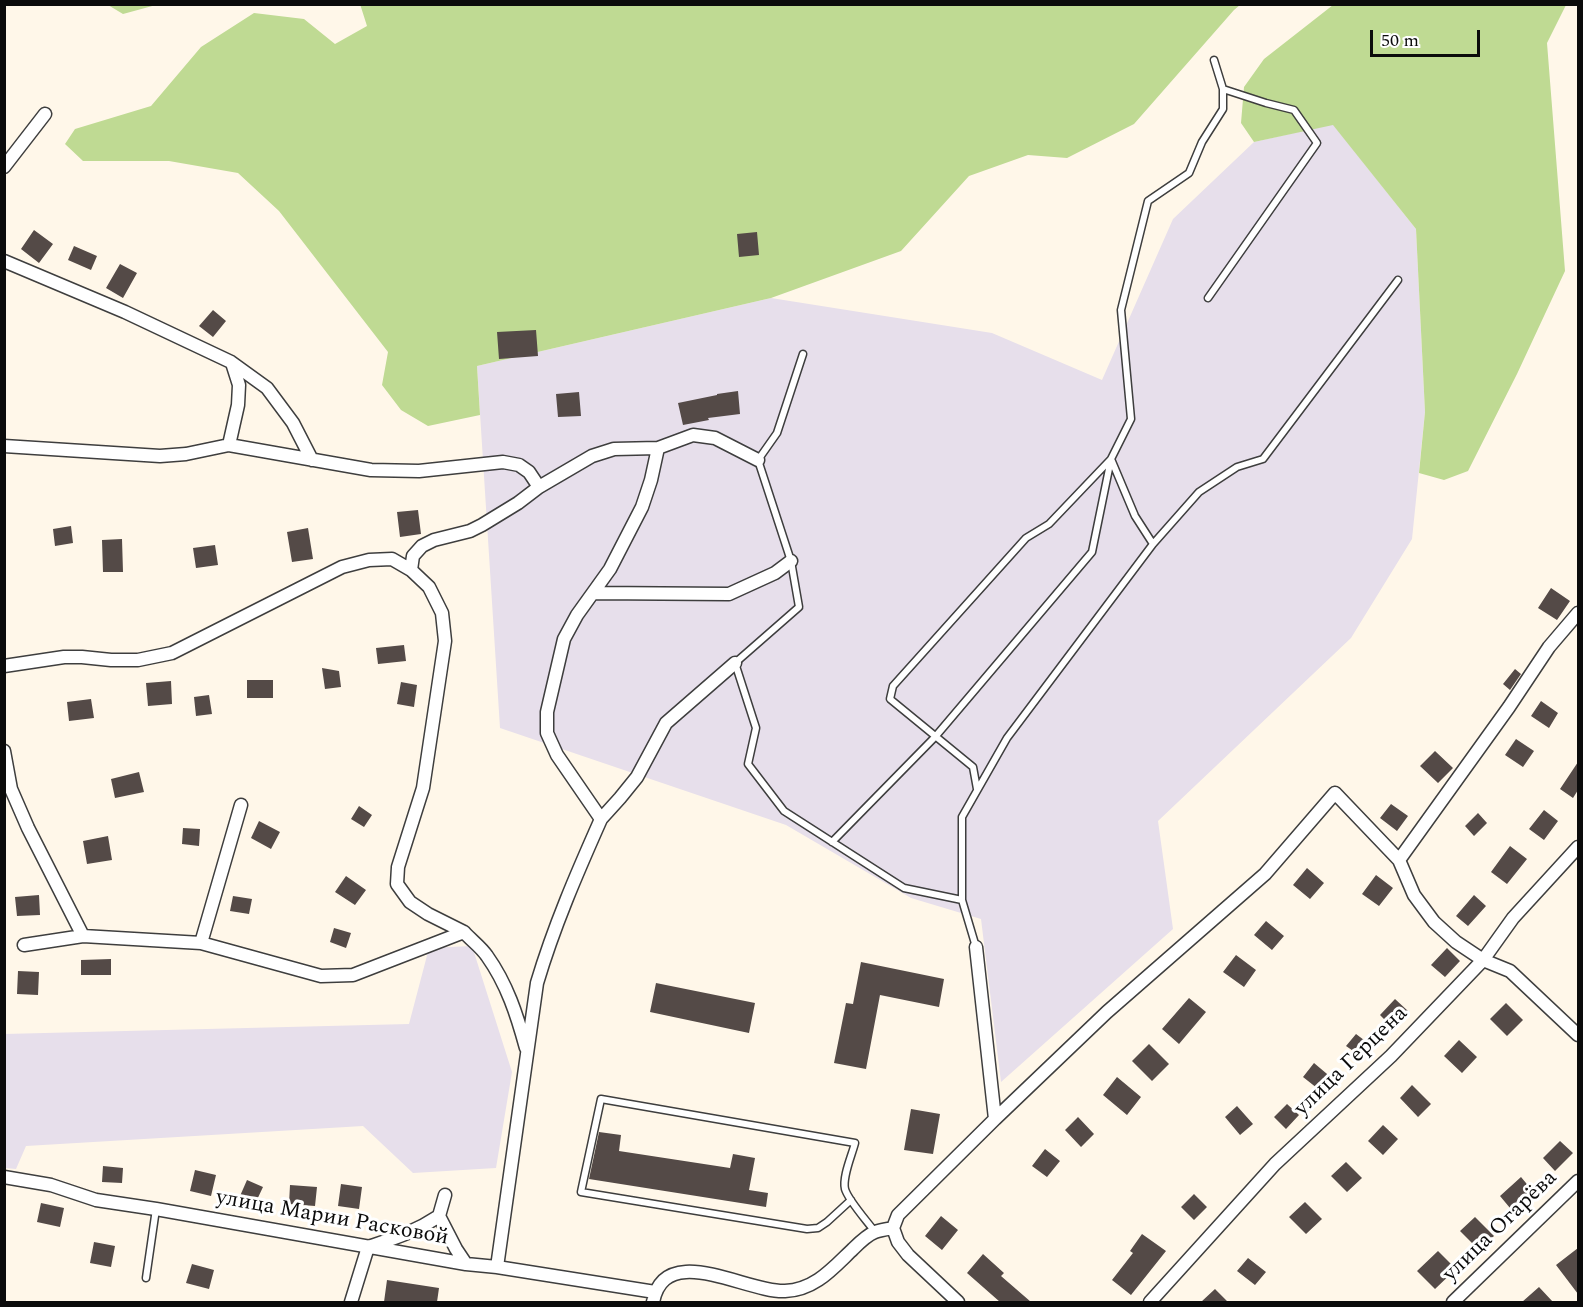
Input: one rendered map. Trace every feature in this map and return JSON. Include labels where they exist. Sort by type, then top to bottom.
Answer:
[{"type":"street","points":[[4,167],[45,114]]},
{"type":"street","points":[[4,261],[125,312],[231,362],[267,388],[293,423],[312,460]]},
{"type":"street","points":[[229,445],[238,405],[239,385],[231,362]]},
{"type":"street","points":[[411,570],[414,556],[422,546],[434,540],[476,528],[518,503],[538,487],[592,456],[614,449],[658,448],[693,435],[715,438],[758,460]]},
{"type":"street","points":[[4,446],[160,456],[186,454],[229,445],[371,470],[419,471],[503,462],[519,465],[529,472],[538,487]]},
{"type":"street","points":[[601,819],[557,755],[547,733],[547,712],[564,639],[577,615],[610,569],[642,507],[658,448]]},
{"type":"street","points":[[4,666],[63,657],[138,660],[172,653],[342,567],[369,560],[392,559],[411,570],[429,587],[442,613],[445,641],[423,788],[398,867],[397,884],[410,902],[464,932],[486,954],[505,984],[518,1016],[528,1053]]},
{"type":"street","points":[[594,593],[729,594],[775,573],[791,561]]},
{"type":"street","points":[[1399,860],[1548,648],[1578,613]]},
{"type":"street","points":[[497,1267],[537,983],[547,948],[568,893],[601,819],[637,777],[666,723],[735,663]]},
{"type":"street","points":[[4,752],[11,789],[28,828],[83,936]]},
{"type":"street","points":[[958,1302],[908,1255],[898,1242],[893,1228],[898,1215],[1107,1012],[1265,873],[1335,793],[1399,860],[1414,895],[1434,922],[1456,942],[1483,960],[1510,971],[1578,1035]]},
{"type":"street","points":[[201,944],[241,805]]},
{"type":"street","name":"улица Герцена","points":[[1150,1302],[1275,1164],[1391,1056],[1483,960],[1513,918],[1578,847]]},
{"type":"street","points":[[24,945],[83,936],[201,944],[321,976],[352,975],[464,932]]},
{"type":"street","points":[[976,947],[995,1119]]},
{"type":"street","name":"улица Марии Расковой","points":[[4,1177],[65,1188],[96,1200],[466,1264],[497,1267],[654,1297]]},
{"type":"street","name":"улица Огарёва","points":[[1453,1302],[1578,1181]]},
{"type":"street","points":[[351,1302],[368,1247],[405,1235],[439,1216],[445,1195]]},
{"type":"street","points":[[439,1216],[466,1264]]},
{"type":"street","points":[[654,1297],[664,1279],[678,1272],[696,1272],[781,1292],[796,1291],[811,1286],[875,1232],[893,1228]]},
{"type":"lane","points":[[832,842],[935,737],[1092,552],[1111,459],[1131,419],[1121,310],[1148,201],[1189,173],[1202,142],[1223,109],[1223,89],[1214,60]]},
{"type":"lane","points":[[1208,298],[1317,143],[1294,110],[1223,89]]},
{"type":"lane","points":[[976,947],[962,900],[962,817],[1007,738],[1153,544],[1199,492],[1237,467],[1263,459],[1398,280]]},
{"type":"lane","points":[[803,354],[777,433],[758,460],[791,561],[799,606],[735,663],[756,728],[748,764],[784,811],[904,888],[962,900]]},
{"type":"lane","points":[[1111,459],[1135,516],[1153,544]]},
{"type":"lane","points":[[977,789],[973,767],[890,699],[893,686],[1026,538],[1049,524],[1111,459]]},
{"type":"lane","points":[[851,1200],[818,1228],[807,1228],[581,1192],[601,1099],[855,1143],[845,1178],[845,1189],[875,1232]]},
{"type":"lane","points":[[146,1278],[156,1209]]},
{"type":"shaded area","points":[[1333,124],[1416,229],[1425,412],[1412,539],[1351,638],[1158,821],[1173,929],[1001,1082],[981,919],[911,898],[786,825],[500,728],[477,366],[771,298],[992,333],[1102,380],[1173,219],[1254,142]]},
{"type":"shaded area","points":[[472,946],[512,1072],[496,1168],[413,1173],[363,1126],[26,1146],[16,1169],[5,1168],[4,1034],[409,1024],[429,948]]},
{"type":"green space","points":[[360,4],[1240,5],[1134,124],[1067,158],[1028,155],[969,176],[901,251],[771,298],[477,366],[480,415],[428,426],[401,410],[382,385],[388,352],[279,211],[238,173],[169,161],[83,161],[65,144],[75,129],[151,106],[201,47],[254,13],[304,19],[335,44],[367,26]]},
{"type":"green space","points":[[108,5],[156,5],[123,14]]},
{"type":"green space","points":[[1333,5],[1566,5],[1547,43],[1565,271],[1468,471],[1444,480],[1419,473],[1425,412],[1416,229],[1333,125],[1254,142],[1241,123],[1244,87],[1264,59]]},
{"type":"building","points":[[34,230],[53,244],[39,263],[21,249]]},
{"type":"building","points":[[757,232],[759,255],[739,257],[737,234]]},
{"type":"building","points":[[74,246],[97,256],[91,270],[68,260]]},
{"type":"building","points":[[120,264],[137,273],[123,298],[106,288]]},
{"type":"building","points":[[213,310],[226,321],[213,337],[199,326]]},
{"type":"building","points":[[536,330],[538,356],[499,359],[497,332]]},
{"type":"building","points":[[738,391],[740,414],[708,418],[709,420],[683,425],[678,403]]},
{"type":"building","points":[[579,392],[581,416],[558,417],[556,394]]},
{"type":"building","points":[[418,510],[421,534],[400,537],[397,512]]},
{"type":"building","points":[[71,526],[73,543],[55,546],[53,529]]},
{"type":"building","points":[[308,528],[313,559],[292,562],[287,532]]},
{"type":"building","points":[[122,539],[123,572],[103,572],[102,540]]},
{"type":"building","points":[[215,545],[218,565],[196,568],[193,548]]},
{"type":"building","points":[[1551,588],[1570,601],[1557,620],[1538,608]]},
{"type":"building","points":[[404,645],[406,661],[378,664],[376,648]]},
{"type":"building","points":[[322,668],[339,671],[341,687],[325,689]]},
{"type":"building","points":[[1515,669],[1521,674],[1510,690],[1503,684]]},
{"type":"building","points":[[247,680],[273,680],[273,698],[247,698]]},
{"type":"building","points":[[171,681],[172,704],[148,706],[146,683]]},
{"type":"building","points":[[401,682],[417,685],[414,707],[397,704]]},
{"type":"building","points":[[209,695],[212,714],[196,716],[194,697]]},
{"type":"building","points":[[91,699],[94,718],[69,721],[67,702]]},
{"type":"building","points":[[1541,701],[1558,713],[1549,728],[1531,716]]},
{"type":"building","points":[[1516,739],[1534,751],[1523,767],[1505,755]]},
{"type":"building","points":[[1435,751],[1453,768],[1438,783],[1420,766]]},
{"type":"building","points":[[1578,762],[1578,790],[1573,798],[1560,789]]},
{"type":"building","points":[[139,772],[144,792],[115,798],[111,779]]},
{"type":"building","points":[[1391,804],[1408,816],[1397,831],[1380,818]]},
{"type":"building","points":[[359,806],[372,815],[364,827],[351,819]]},
{"type":"building","points":[[1544,810],[1558,821],[1544,840],[1529,829]]},
{"type":"building","points":[[1478,813],[1487,823],[1474,836],[1465,826]]},
{"type":"building","points":[[259,821],[280,832],[271,849],[251,838]]},
{"type":"building","points":[[183,828],[200,829],[199,846],[182,844]]},
{"type":"building","points":[[108,836],[112,860],[87,864],[83,841]]},
{"type":"building","points":[[1510,846],[1527,859],[1507,884],[1491,872]]},
{"type":"building","points":[[1307,868],[1324,883],[1310,899],[1293,885]]},
{"type":"building","points":[[1376,875],[1393,888],[1379,906],[1362,894]]},
{"type":"building","points":[[346,876],[366,890],[355,905],[335,892]]},
{"type":"building","points":[[39,895],[40,915],[17,916],[15,897]]},
{"type":"building","points":[[1474,895],[1486,906],[1468,926],[1456,916]]},
{"type":"building","points":[[233,896],[252,899],[249,914],[230,911]]},
{"type":"building","points":[[1266,921],[1284,936],[1272,950],[1254,935]]},
{"type":"building","points":[[334,928],[351,933],[346,948],[330,942]]},
{"type":"building","points":[[1447,948],[1460,961],[1445,977],[1431,965]]},
{"type":"building","points":[[1236,955],[1256,970],[1244,987],[1223,972]]},
{"type":"building","points":[[111,959],[111,975],[81,975],[81,960]]},
{"type":"building","points":[[861,962],[944,979],[939,1007],[880,995],[866,1069],[834,1063],[846,1003],[853,1004]]},
{"type":"building","points":[[18,971],[39,972],[38,995],[17,994]]},
{"type":"building","points":[[656,983],[755,1003],[749,1033],[650,1012]]},
{"type":"building","points":[[1189,998],[1206,1012],[1179,1044],[1162,1029]]},
{"type":"building","points":[[1395,999],[1408,1011],[1393,1028],[1380,1015]]},
{"type":"building","points":[[1506,1003],[1523,1020],[1507,1036],[1490,1019]]},
{"type":"building","points":[[1356,1034],[1368,1043],[1359,1055],[1346,1046]]},
{"type":"building","points":[[1459,1040],[1477,1057],[1462,1073],[1444,1056]]},
{"type":"building","points":[[1149,1044],[1169,1064],[1152,1081],[1132,1061]]},
{"type":"building","points":[[1314,1063],[1333,1079],[1322,1092],[1303,1077]]},
{"type":"building","points":[[1117,1077],[1141,1097],[1127,1115],[1103,1095]]},
{"type":"building","points":[[1412,1085],[1431,1104],[1418,1117],[1400,1098]]},
{"type":"building","points":[[1287,1104],[1299,1115],[1286,1129],[1274,1117]]},
{"type":"building","points":[[1237,1106],[1253,1124],[1240,1135],[1225,1117]]},
{"type":"building","points":[[911,1109],[940,1114],[933,1154],[904,1150]]},
{"type":"building","points":[[1078,1117],[1094,1134],[1081,1147],[1065,1130]]},
{"type":"building","points":[[1383,1125],[1398,1139],[1383,1155],[1368,1141]]},
{"type":"building","points":[[599,1132],[621,1135],[619,1151],[730,1168],[733,1154],[755,1158],[749,1190],[768,1193],[766,1207],[589,1179]]},
{"type":"building","points":[[1560,1141],[1573,1153],[1555,1171],[1543,1158]]},
{"type":"building","points":[[1045,1149],[1060,1161],[1047,1177],[1032,1166]]},
{"type":"building","points":[[1346,1162],[1362,1178],[1347,1192],[1331,1176]]},
{"type":"building","points":[[103,1166],[123,1168],[122,1183],[102,1182]]},
{"type":"building","points":[[195,1170],[216,1175],[211,1196],[190,1191]]},
{"type":"building","points":[[1521,1177],[1536,1195],[1515,1214],[1500,1196]]},
{"type":"building","points":[[247,1180],[263,1187],[255,1204],[240,1196]]},
{"type":"building","points":[[341,1184],[362,1187],[359,1209],[338,1206]]},
{"type":"building","points":[[290,1185],[317,1187],[315,1206],[289,1204]]},
{"type":"building","points":[[1194,1194],[1207,1207],[1194,1220],[1181,1207]]},
{"type":"building","points":[[1305,1202],[1322,1219],[1306,1234],[1289,1217]]},
{"type":"building","points":[[41,1203],[64,1208],[60,1227],[37,1222]]},
{"type":"building","points":[[941,1216],[958,1230],[942,1250],[925,1236]]},
{"type":"building","points":[[1475,1217],[1494,1236],[1479,1250],[1460,1231]]},
{"type":"building","points":[[1142,1234],[1166,1251],[1131,1295],[1112,1280],[1133,1253],[1130,1251]]},
{"type":"building","points":[[94,1242],[115,1246],[111,1267],[90,1263]]},
{"type":"building","points":[[1578,1248],[1578,1294],[1556,1265]]},
{"type":"building","points":[[1438,1251],[1456,1269],[1435,1289],[1417,1271]]},
{"type":"building","points":[[983,1254],[1004,1273],[1001,1276],[1031,1302],[1000,1302],[967,1273]]},
{"type":"building","points":[[1248,1258],[1266,1272],[1255,1285],[1237,1271]]},
{"type":"building","points":[[192,1264],[214,1270],[209,1289],[186,1283]]},
{"type":"building","points":[[387,1280],[439,1288],[437,1302],[384,1302]]},
{"type":"building","points":[[1539,1287],[1553,1302],[1522,1302]]},
{"type":"building","points":[[1215,1289],[1228,1302],[1201,1302]]}]
